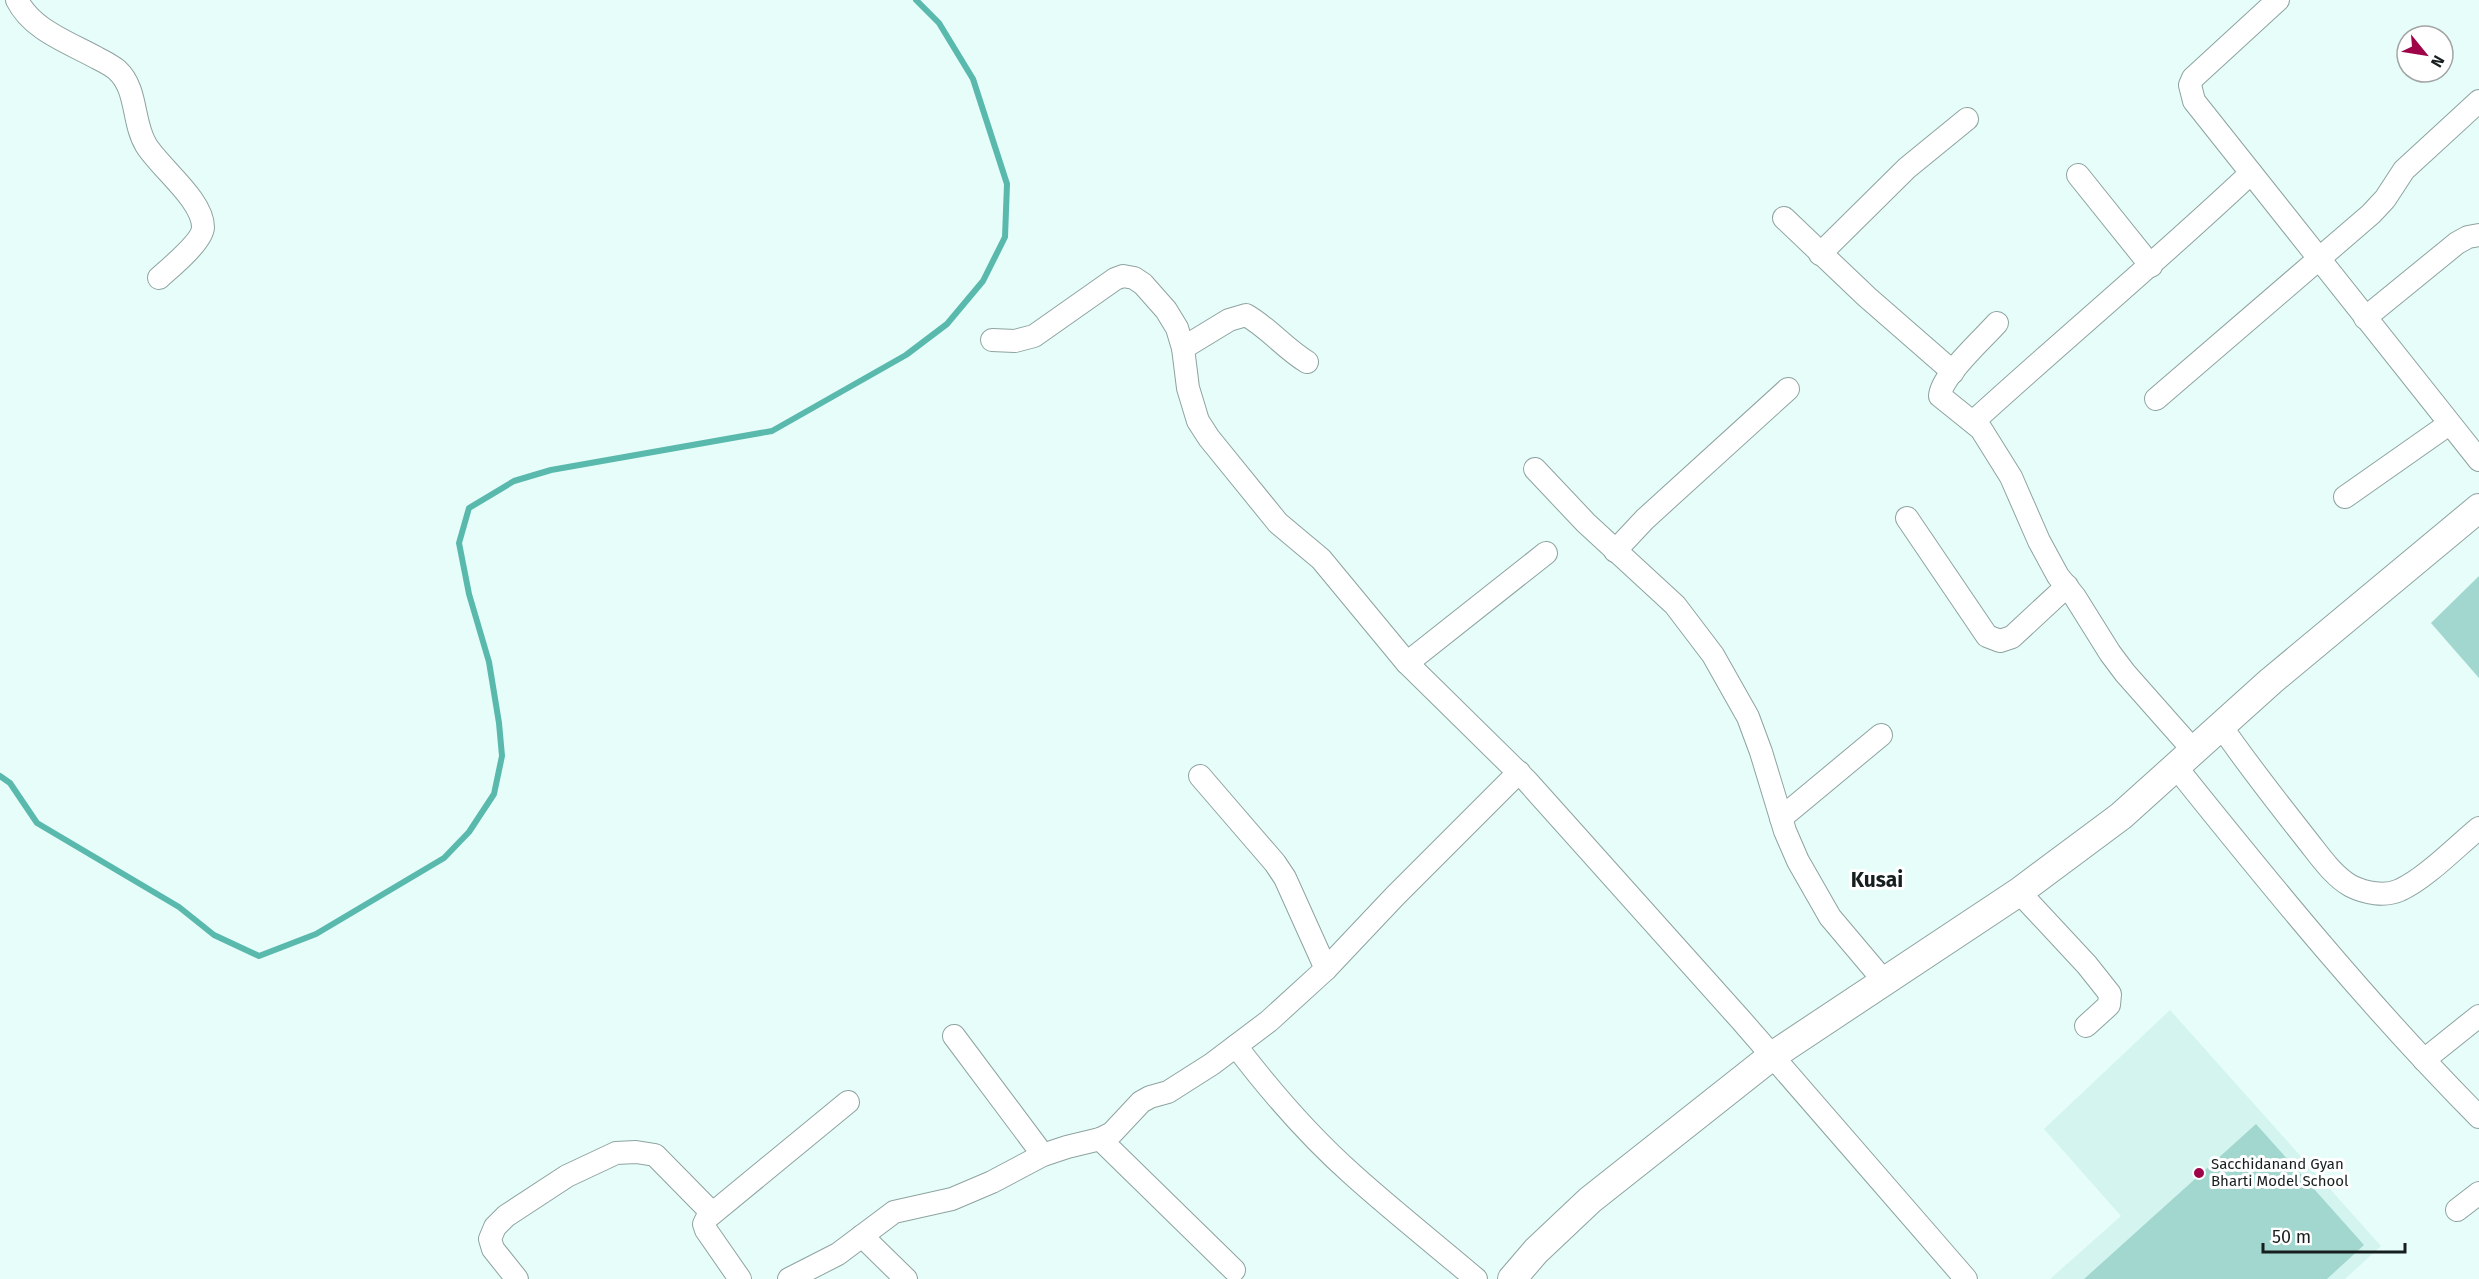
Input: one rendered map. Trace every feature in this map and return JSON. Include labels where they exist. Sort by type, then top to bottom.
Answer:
[{"type":"main road","points":[[1512,1279],[1536,1251],[1590,1200],[1772,1056],[2019,892],[2121,816],[2271,681],[2479,508]]},
{"type":"street","points":[[17,0],[27,18],[116,69],[129,86],[144,142],[154,158],[174,178],[201,214],[203,229],[198,240],[159,279]]},
{"type":"street","points":[[2278,0],[2201,68],[2190,85],[2194,101],[2479,460]]},
{"type":"street","points":[[2156,399],[2372,214],[2404,170],[2479,101]]},
{"type":"street","points":[[1820,254],[1907,168],[1967,119]]},
{"type":"street","points":[[1973,422],[2026,372],[2151,266],[2251,172]]},
{"type":"street","points":[[2078,175],[2151,266]]},
{"type":"street","points":[[1784,218],[1820,254],[1953,372]]},
{"type":"street","points":[[2365,318],[2457,243],[2468,237],[2479,235]]},
{"type":"street","points":[[992,340],[1015,341],[1034,336],[1052,326],[1109,282],[1123,276],[1134,278],[1151,292],[1177,328],[1183,348],[1192,406],[1209,438],[1278,523],[1321,559],[1407,663],[1519,772],[1772,1056],[1965,1279]]},
{"type":"street","points":[[1183,348],[1229,320],[1246,315],[1256,321],[1286,349],[1307,362]]},
{"type":"street","points":[[1997,323],[1953,372],[1941,390],[1940,396],[1982,429],[2011,477],[2039,541],[2058,576],[2185,759],[2324,950],[2479,1117]]},
{"type":"street","points":[[1616,551],[1659,506],[1788,389]]},
{"type":"street","points":[[2345,497],[2449,424]]},
{"type":"street","points":[[1535,469],[1616,551],[1675,605],[1724,672],[1748,717],[1781,818],[1798,861],[1830,918],[1884,981]]},
{"type":"street","points":[[1907,518],[1987,636],[2000,641],[2012,637],[2067,586]]},
{"type":"street","points":[[1407,663],[1546,553]]},
{"type":"street","points":[[2221,726],[2259,780],[2312,847],[2335,874],[2350,886],[2385,894],[2399,891],[2479,828]]},
{"type":"street","points":[[1781,818],[1881,735]]},
{"type":"street","points":[[789,1279],[838,1254],[894,1212],[952,1199],[992,1182],[1043,1155],[1067,1146],[1100,1139],[1112,1133],[1141,1102],[1168,1092],[1236,1046],[1287,1006],[1519,772]]},
{"type":"street","points":[[1200,776],[1275,863],[1285,878],[1326,969]]},
{"type":"street","points":[[2019,892],[2087,965],[2110,994],[2109,1005],[2086,1026]]},
{"type":"street","points":[[2424,1060],[2479,1016]]},
{"type":"street","points":[[954,1036],[1043,1155]]},
{"type":"street","points":[[1236,1046],[1287,1109],[1353,1175],[1476,1279]]},
{"type":"street","points":[[740,1279],[704,1224],[712,1213],[848,1102]]},
{"type":"street","points":[[1100,1139],[1234,1270]]},
{"type":"street","points":[[517,1279],[493,1249],[490,1239],[495,1227],[506,1216],[567,1176],[616,1153],[636,1152],[656,1155],[712,1213]]},
{"type":"street","points":[[2457,1210],[2479,1193]]},
{"type":"street","points":[[862,1236],[906,1279]]},
{"type":"shaded area","points":[[2479,576],[2479,678],[2431,623]]},
{"type":"shaded area","name":"Sacchidanand Gyan Bharti Model School","points":[[2170,1010],[2381,1246],[2345,1279],[2050,1279],[2121,1216],[2044,1129]]},
{"type":"shaded area","points":[[2256,1124],[2364,1245],[2327,1279],[2084,1279]]},
{"type":"waterway","points":[[0,776],[10,783],[37,823],[179,907],[214,935],[259,956],[316,934],[444,858],[469,832],[494,794],[502,756],[489,662],[469,594],[459,543],[469,508],[514,481],[551,470],[772,431],[906,355],[947,324],[983,281],[1005,237],[1007,184],[973,79],[939,23],[916,0]]},
{"type":"place","name":"Sacchidanand Gyan Bharti Model School","points":[[2199,1173]]},
{"type":"district","name":"Kusai","points":[[1877,880]]}]
